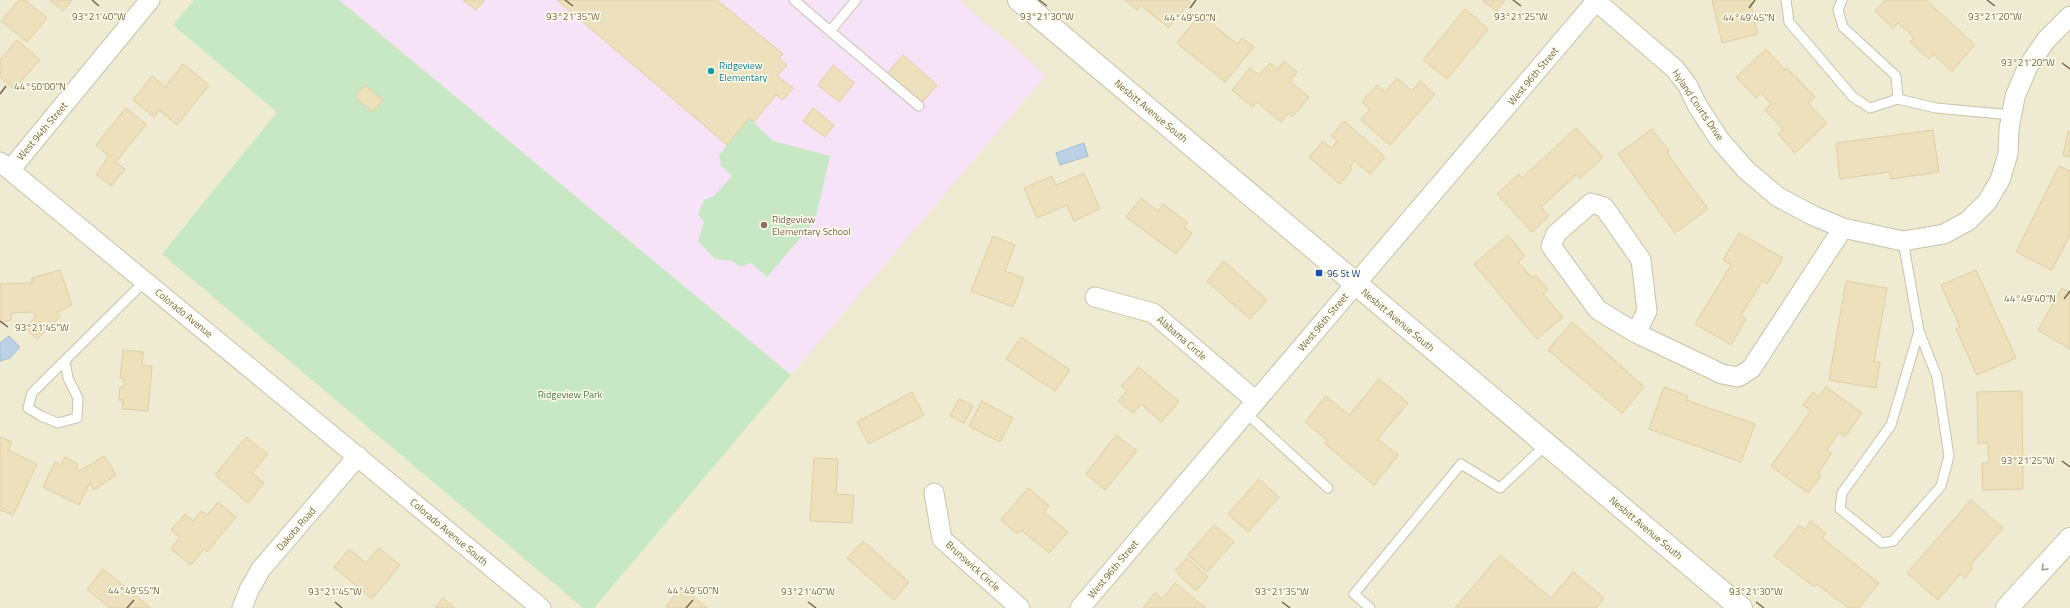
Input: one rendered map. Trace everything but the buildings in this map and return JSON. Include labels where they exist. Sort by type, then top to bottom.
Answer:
[{"type":"street","name":"West 94th Street","points":[[5,166],[150,0]]},
{"type":"street","name":"Nesbitt Avenue South","points":[[1020,0],[1740,608]]},
{"type":"street","name":"West 96th Street","points":[[1080,608],[1597,1]]},
{"type":"street","name":"Hyland Courts Drive","points":[[1597,1],[1675,69],[1688,86],[1697,105],[1719,139],[1746,170],[1778,197],[1814,216],[1843,228],[1903,241],[1944,234],[1968,221],[1987,202],[2000,180],[2008,154],[2015,97],[2027,68],[2046,40],[2070,16]]},
{"type":"street","name":"Colorado Avenue","points":[[5,166],[358,456]]},
{"type":"street","points":[[1636,333],[1647,311],[1641,260],[1604,207],[1591,203],[1556,234],[1551,246],[1598,310],[1636,333],[1722,374],[1738,377],[1751,369],[1843,228]]},
{"type":"street","name":"Alabama Circle","points":[[1095,297],[1153,313],[1251,407]]},
{"type":"street","name":"Dakota Road","points":[[242,608],[249,590],[261,569],[358,456]]},
{"type":"street","name":"Colorado Avenue South","points":[[358,456],[541,608]]},
{"type":"street","name":"Brunswick Circle","points":[[934,493],[942,538],[1020,608]]},
{"type":"street","points":[[2007,608],[2070,539]]},
{"type":"lane","points":[[794,0],[919,106]]},
{"type":"lane","points":[[830,31],[856,0]]},
{"type":"lane","points":[[1786,0],[1789,22],[1853,97],[1870,108],[1898,100],[1936,108],[2012,115]]},
{"type":"lane","points":[[1842,0],[1838,10],[1843,28],[1896,76],[1898,100]]},
{"type":"lane","points":[[1903,241],[1919,331],[1937,377],[1949,456],[1941,486],[1893,541],[1882,543],[1840,509],[1842,493],[1891,425],[1919,331]]},
{"type":"lane","points":[[65,361],[68,378],[78,398],[77,418],[58,423],[41,416],[28,408],[32,393],[145,281]]},
{"type":"lane","points":[[1251,407],[1328,488]]},
{"type":"lane","points":[[1370,608],[1354,594],[1461,464],[1500,488],[1546,444]]},
{"type":"shaded area","points":[[0,0],[2070,0],[2070,608],[0,608]]},
{"type":"shaded area","name":"Ridgeview Elementary School","points":[[339,0],[959,0],[1046,75],[791,375]]},
{"type":"green space","name":"Ridgeview Park","points":[[194,0],[339,0],[791,375],[594,608],[583,608],[162,254],[277,112],[173,25]]},
{"type":"green space","points":[[749,118],[773,141],[830,156],[815,221],[767,277],[751,263],[741,267],[732,261],[715,259],[698,241],[704,222],[698,215],[704,200],[714,196],[732,176],[721,166],[719,155]]},
{"type":"water","points":[[1084,143],[1088,156],[1060,165],[1056,153]]},
{"type":"water","points":[[9,336],[20,347],[10,358],[0,361],[0,343]]},
{"type":"place","name":"Ridgeview Elementary","points":[[711,71]]},
{"type":"place","name":"Ridgeview Elementary School","points":[[764,225]]},
{"type":"place","name":"96 St W","points":[[1319,273]]}]
